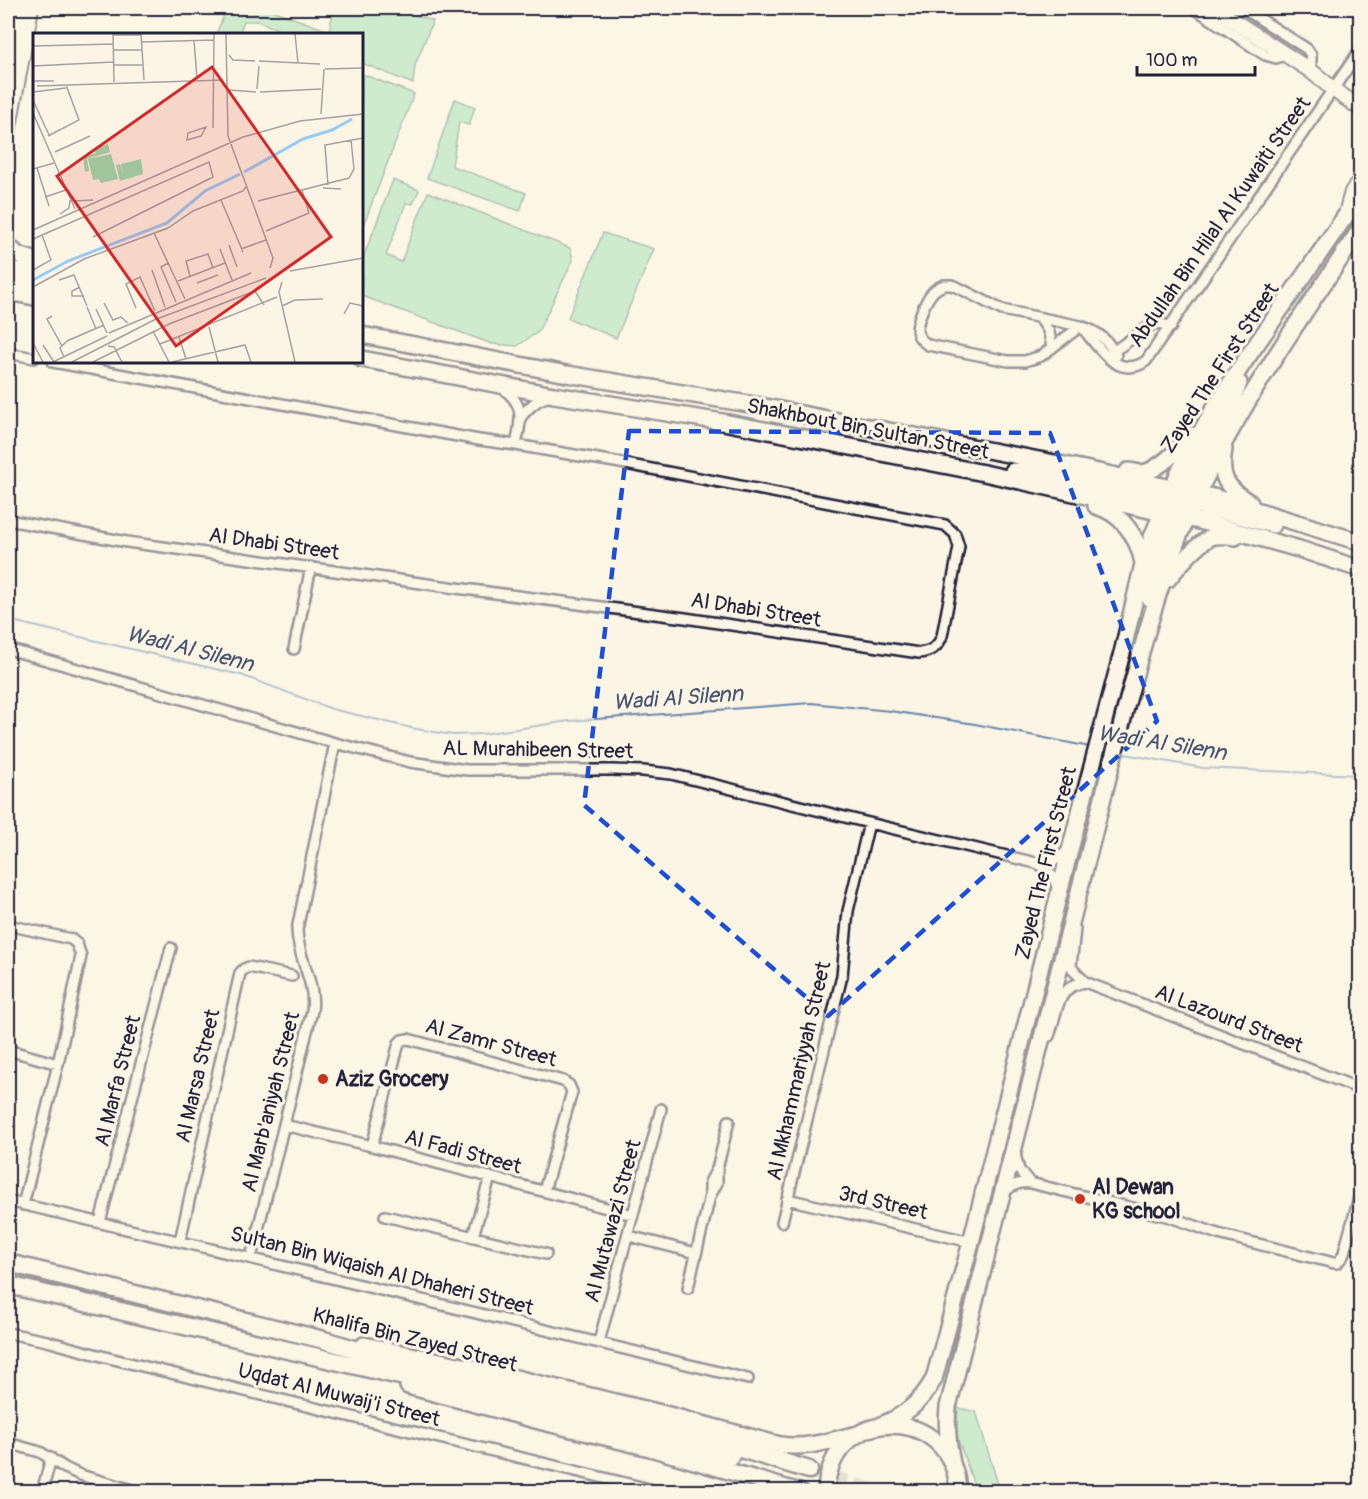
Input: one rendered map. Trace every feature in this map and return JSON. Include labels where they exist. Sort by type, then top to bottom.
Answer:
[{"type":"highway","name":"Khalifa Bin Zayed Street","points":[[8,1263],[324,1340],[382,1357],[705,1438],[805,1481]]},
{"type":"highway","name":"Khalifa Bin Zayed Street","points":[[8,1285],[586,1420],[702,1449],[805,1481]]},
{"type":"main road","name":"Zayed The First Street","points":[[958,1491],[947,1437],[948,1407],[1127,704],[1161,589],[1179,503],[1179,472],[1212,412],[1242,365],[1360,195]]},
{"type":"main road","name":"Zayed The First Street","points":[[858,1434],[894,1420],[912,1408],[927,1392],[934,1379],[971,1242],[1143,564],[1179,503],[1225,441],[1243,409],[1360,230]]},
{"type":"main road","points":[[8,246],[18,255],[33,260]]},
{"type":"main road","points":[[8,269],[33,274]]},
{"type":"main road","points":[[8,280],[33,284]]},
{"type":"main road","points":[[8,292],[33,297]]},
{"type":"main road","name":"Shakhbout Bin Sultan Street","points":[[363,335],[567,374],[746,403],[1080,468],[1179,503],[1262,538],[1360,569]]},
{"type":"main road","name":"Shakhbout Bin Sultan Street","points":[[363,359],[723,422],[984,472],[1179,503],[1213,497],[1360,542]]},
{"type":"main road","points":[[1142,651],[1140,639],[1143,621],[1158,561],[1179,503],[1237,391],[1242,365]]},
{"type":"main road","points":[[1080,468],[1098,466],[1139,472],[1148,471],[1179,448],[1212,412]]},
{"type":"main road","points":[[1225,441],[1221,464],[1229,486],[1243,499],[1265,513]]},
{"type":"main road","points":[[984,472],[1017,486],[1111,511],[1134,537],[1143,564]]},
{"type":"main road","points":[[1179,503],[1304,533],[1360,542]]},
{"type":"main road","points":[[1161,589],[1186,558],[1209,538],[1219,536],[1262,538]]},
{"type":"main road","points":[[324,1340],[367,1345],[482,1370],[661,1413],[780,1445],[811,1445],[858,1434]]},
{"type":"main road","points":[[881,1425],[898,1425],[915,1429],[937,1442],[948,1455],[967,1491]]},
{"type":"main road","points":[[826,1491],[828,1474],[834,1458],[844,1444],[858,1434]]},
{"type":"street","points":[[8,57],[17,8]]},
{"type":"street","points":[[8,132],[31,8]]},
{"type":"street","points":[[1194,8],[1265,55],[1276,58],[1286,54]]},
{"type":"street","points":[[1214,8],[1311,70],[1360,108]]},
{"type":"street","points":[[1243,8],[1307,49],[1311,55],[1311,70]]},
{"type":"street","name":"Abdullah Bin Hilal Al Kuwaiti Street","points":[[1118,365],[1133,368],[1146,362],[1360,50]]},
{"type":"street","points":[[1346,216],[1349,199],[1360,180]]},
{"type":"street","points":[[1337,264],[1360,245]]},
{"type":"street","points":[[1081,326],[1041,356],[1025,361],[1008,361],[928,345],[922,341],[916,327],[932,292],[944,285],[951,285],[1002,310],[1081,326],[1089,329],[1103,337],[1114,351],[1118,365]]},
{"type":"street","points":[[1040,318],[1049,332],[1052,348]]},
{"type":"street","points":[[1114,351],[1153,324],[1160,323],[1171,327]]},
{"type":"street","points":[[1081,326],[1106,355],[1118,365]]},
{"type":"street","points":[[8,353],[33,358]]},
{"type":"street","name":"Al Dhabi Street","points":[[8,520],[127,542],[685,618],[919,653],[931,651],[940,642],[942,636],[958,547],[956,534],[945,525],[615,462],[479,440],[58,363]]},
{"type":"street","points":[[496,384],[518,405],[521,417],[516,445]]},
{"type":"street","points":[[521,417],[535,402],[554,394]]},
{"type":"street","points":[[294,649],[311,567]]},
{"type":"street","name":"AL Murahibeen Street","points":[[8,650],[335,743],[410,762],[467,770],[658,772],[712,783],[1036,863]]},
{"type":"street","name":"Al Marb'aniyah Street","points":[[251,1258],[313,1004],[313,989],[297,942],[298,918],[335,743]]},
{"type":"street","name":"Al Mkhammariyyah Street","points":[[782,1222],[842,976],[848,911],[869,823]]},
{"type":"street","points":[[1036,863],[1053,861],[1071,846]]},
{"type":"street","points":[[1036,863],[1052,875],[1057,886],[1058,897]]},
{"type":"street","points":[[1039,1049],[1052,1028],[1065,992],[1069,987],[1085,982],[1071,966],[1075,939],[1073,918]]},
{"type":"street","points":[[8,925],[67,937],[79,948],[80,960],[58,1064],[23,1205]]},
{"type":"street","name":"Al Marfa Street","points":[[100,1222],[171,948]]},
{"type":"street","name":"Al Marsa Street","points":[[180,1241],[240,973],[249,967],[291,976]]},
{"type":"street","name":"Al Lazourd Street","points":[[1085,982],[1360,1089]]},
{"type":"street","name":"Al Zamr Street","points":[[372,1146],[399,1043],[408,1039],[563,1081],[569,1085],[572,1092],[544,1191]]},
{"type":"street","points":[[8,1050],[58,1064]]},
{"type":"street","name":"Al Mutawazi Street","points":[[599,1342],[661,1109]]},
{"type":"street","points":[[688,1288],[710,1196],[710,1182],[717,1169],[729,1121]]},
{"type":"street","name":"Al Fadi Street","points":[[284,1125],[633,1215]]},
{"type":"street","points":[[1015,1144],[1016,1162],[1030,1183]]},
{"type":"street","points":[[473,1236],[490,1177]]},
{"type":"street","points":[[1003,1193],[1016,1184],[1030,1183],[1170,1216],[1218,1234],[1330,1263],[1337,1263],[1343,1256],[1360,1194]]},
{"type":"street","name":"3rd Street","points":[[787,1199],[971,1242]]},
{"type":"street","name":"Sultan Bin Wiqaish Al Dhaheri Street","points":[[8,1201],[748,1379]]},
{"type":"street","points":[[385,1216],[546,1254]]},
{"type":"street","points":[[629,1236],[696,1253]]},
{"type":"street","name":"Uqdat Al Muwaij'i Street","points":[[8,1333],[662,1491]]},
{"type":"street","points":[[8,1443],[35,1450],[80,1475],[140,1491]]},
{"type":"street","points":[[42,1491],[51,1458]]},
{"type":"highlighted area","points":[[629,431],[1050,433],[1157,721],[828,1016],[584,805]]},
{"type":"green space","points":[[227,8],[266,8],[329,31],[334,8],[394,8],[433,21],[415,65],[413,84],[363,63],[363,33],[287,33],[257,21],[244,21],[239,33],[216,33]]},
{"type":"green space","points":[[363,74],[414,94],[363,226]]},
{"type":"green space","points":[[455,99],[475,107],[469,125],[459,122],[452,166],[526,193],[520,211],[427,178]]},
{"type":"green space","points":[[393,180],[419,190],[413,204],[406,203],[386,255],[401,262],[428,192],[570,248],[573,260],[538,332],[517,346],[492,344],[363,296],[363,258]]},
{"type":"green space","points":[[603,233],[654,249],[616,338],[568,318]]},
{"type":"green space","points":[[958,1408],[976,1412],[1002,1491],[978,1491],[975,1488],[958,1439]]},
{"type":"waterway","name":"Wadi Al Silenn","points":[[8,620],[241,675],[332,709],[416,729],[453,735],[482,734],[569,721],[811,703],[890,711],[975,724],[1090,747]]},
{"type":"waterway","name":"Wadi Al Silenn","points":[[1119,753],[1203,768],[1360,775]]},
{"type":"tunnel","points":[[809,1470],[874,1492]]},
{"type":"place","name":"Aziz Grocery","points":[[323,1079]]},
{"type":"place","name":"Al Dewan KG school","points":[[1080,1199]]}]
